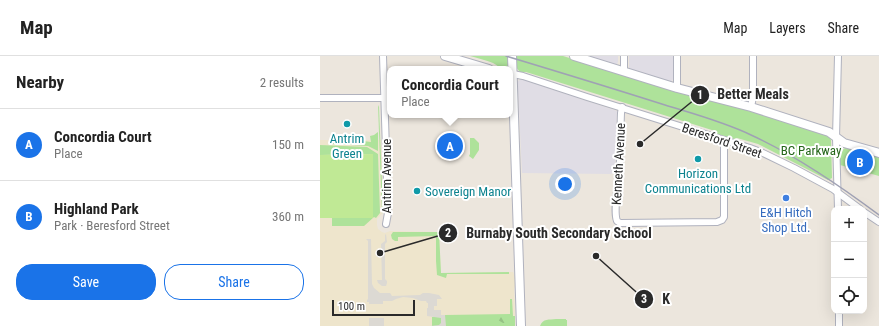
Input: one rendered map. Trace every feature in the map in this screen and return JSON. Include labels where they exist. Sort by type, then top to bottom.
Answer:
[{"type":"street","name":"Antrim Avenue","points":[[383,56],[388,213],[386,224]]},
{"type":"street","points":[[445,56],[479,66]]},
{"type":"street","points":[[511,66],[512,56]]},
{"type":"street","points":[[574,56],[676,88],[751,107],[829,132],[844,143],[879,153]]},
{"type":"street","points":[[624,56],[624,71]]},
{"type":"street","points":[[676,88],[677,56]]},
{"type":"street","points":[[751,107],[753,97],[753,56]]},
{"type":"street","points":[[838,56],[836,138],[838,206]]},
{"type":"street","name":"Beresford Street","points":[[513,74],[523,76],[622,107],[763,153],[837,192],[856,206]]},
{"type":"street","points":[[320,98],[385,98]]},
{"type":"street","name":"Kenneth Avenue","points":[[622,107],[619,176],[616,191],[616,215],[617,221],[620,223],[717,222],[722,220],[724,217],[724,140]]},
{"type":"street","points":[[513,118],[521,326]]},
{"type":"street","points":[[867,214],[879,222]]},
{"type":"street","points":[[839,314],[839,326]]},
{"type":"shaded area","points":[[582,56],[618,56],[618,62],[617,64],[613,65]]},
{"type":"shaded area","points":[[629,56],[674,56],[672,81],[669,82],[631,70],[629,68]]},
{"type":"shaded area","points":[[521,79],[617,111],[614,173],[522,173],[518,91],[516,83]]},
{"type":"shaded area","points":[[320,140],[381,140],[384,209],[382,214],[377,219],[378,229],[385,233],[390,231],[439,232],[441,273],[513,272],[516,284],[514,289],[515,316],[432,317],[432,326],[320,326]]},
{"type":"shaded area","points":[[386,234],[385,279],[387,283],[386,286],[382,286],[377,280],[382,280],[381,244],[385,241]]},
{"type":"shaded area","points":[[366,239],[371,239],[372,284],[374,288],[380,293],[390,293],[392,296],[420,295],[423,293],[439,295],[442,299],[437,299],[437,306],[434,306],[434,310],[441,310],[441,315],[445,315],[446,326],[430,326],[439,325],[441,323],[441,318],[427,316],[428,303],[426,301],[403,297],[392,301],[383,301],[383,304],[369,304],[369,302],[367,302],[368,241]]},
{"type":"shaded area","points":[[369,318],[384,318],[384,326],[369,326]]},
{"type":"green space","points":[[470,56],[509,56],[508,66],[498,66]]},
{"type":"green space","name":"BC Parkway","points":[[515,56],[563,56],[654,84],[746,109],[826,135],[831,140],[832,178],[828,180],[758,144],[717,134],[715,131],[526,72],[520,72],[516,67]]},
{"type":"green space","points":[[378,105],[383,209],[382,214]]},
{"type":"green space","points":[[378,132],[378,151],[368,146],[332,144],[332,141],[335,141],[335,139],[357,141],[358,139],[363,139],[363,141],[371,142],[370,136]]},
{"type":"green space","points":[[470,138],[474,138],[479,143],[479,150],[473,159],[469,156]]},
{"type":"green space","points":[[320,145],[367,147],[378,154],[380,213],[376,218],[373,218],[373,154],[320,155]]},
{"type":"green space","points":[[849,147],[879,157],[879,176],[840,165],[842,151]]},
{"type":"green space","points":[[373,154],[373,218],[320,218],[320,155]]},
{"type":"green space","points":[[332,218],[373,218],[364,226],[332,226]]},
{"type":"green space","points":[[393,232],[439,232],[441,273],[509,272],[509,274],[447,274],[446,278],[437,275],[436,236],[398,237],[398,241],[395,241],[392,239],[391,235]]},
{"type":"green space","points":[[510,299],[512,299],[515,326],[432,326],[432,317],[445,317],[445,315],[510,314]]},
{"type":"green space","points":[[493,317],[511,317],[513,326],[508,326]]},
{"type":"green space","points":[[566,319],[567,326],[540,326],[541,323],[545,321]]},
{"type":"railway","points":[[506,56],[698,115],[741,130],[785,152],[833,182],[879,215]]},
{"type":"place","name":"Antrim Green","points":[[347,124]]},
{"type":"place","name":"Better Meals","points":[[640,144]]},
{"type":"place","name":"Concordia Court","points":[[450,146]]},
{"type":"place","name":"Horizon Communications Ltd","points":[[698,159]]},
{"type":"place","name":"Highland Park","points":[[860,162]]},
{"type":"place","name":"Sovereign Manor","points":[[417,191]]},
{"type":"place","name":"E&H Hitch Shop Ltd.","points":[[786,198]]},
{"type":"place","name":"Burnaby South Secondary School","points":[[380,253]]},
{"type":"place","name":"K","points":[[596,256]]}]
